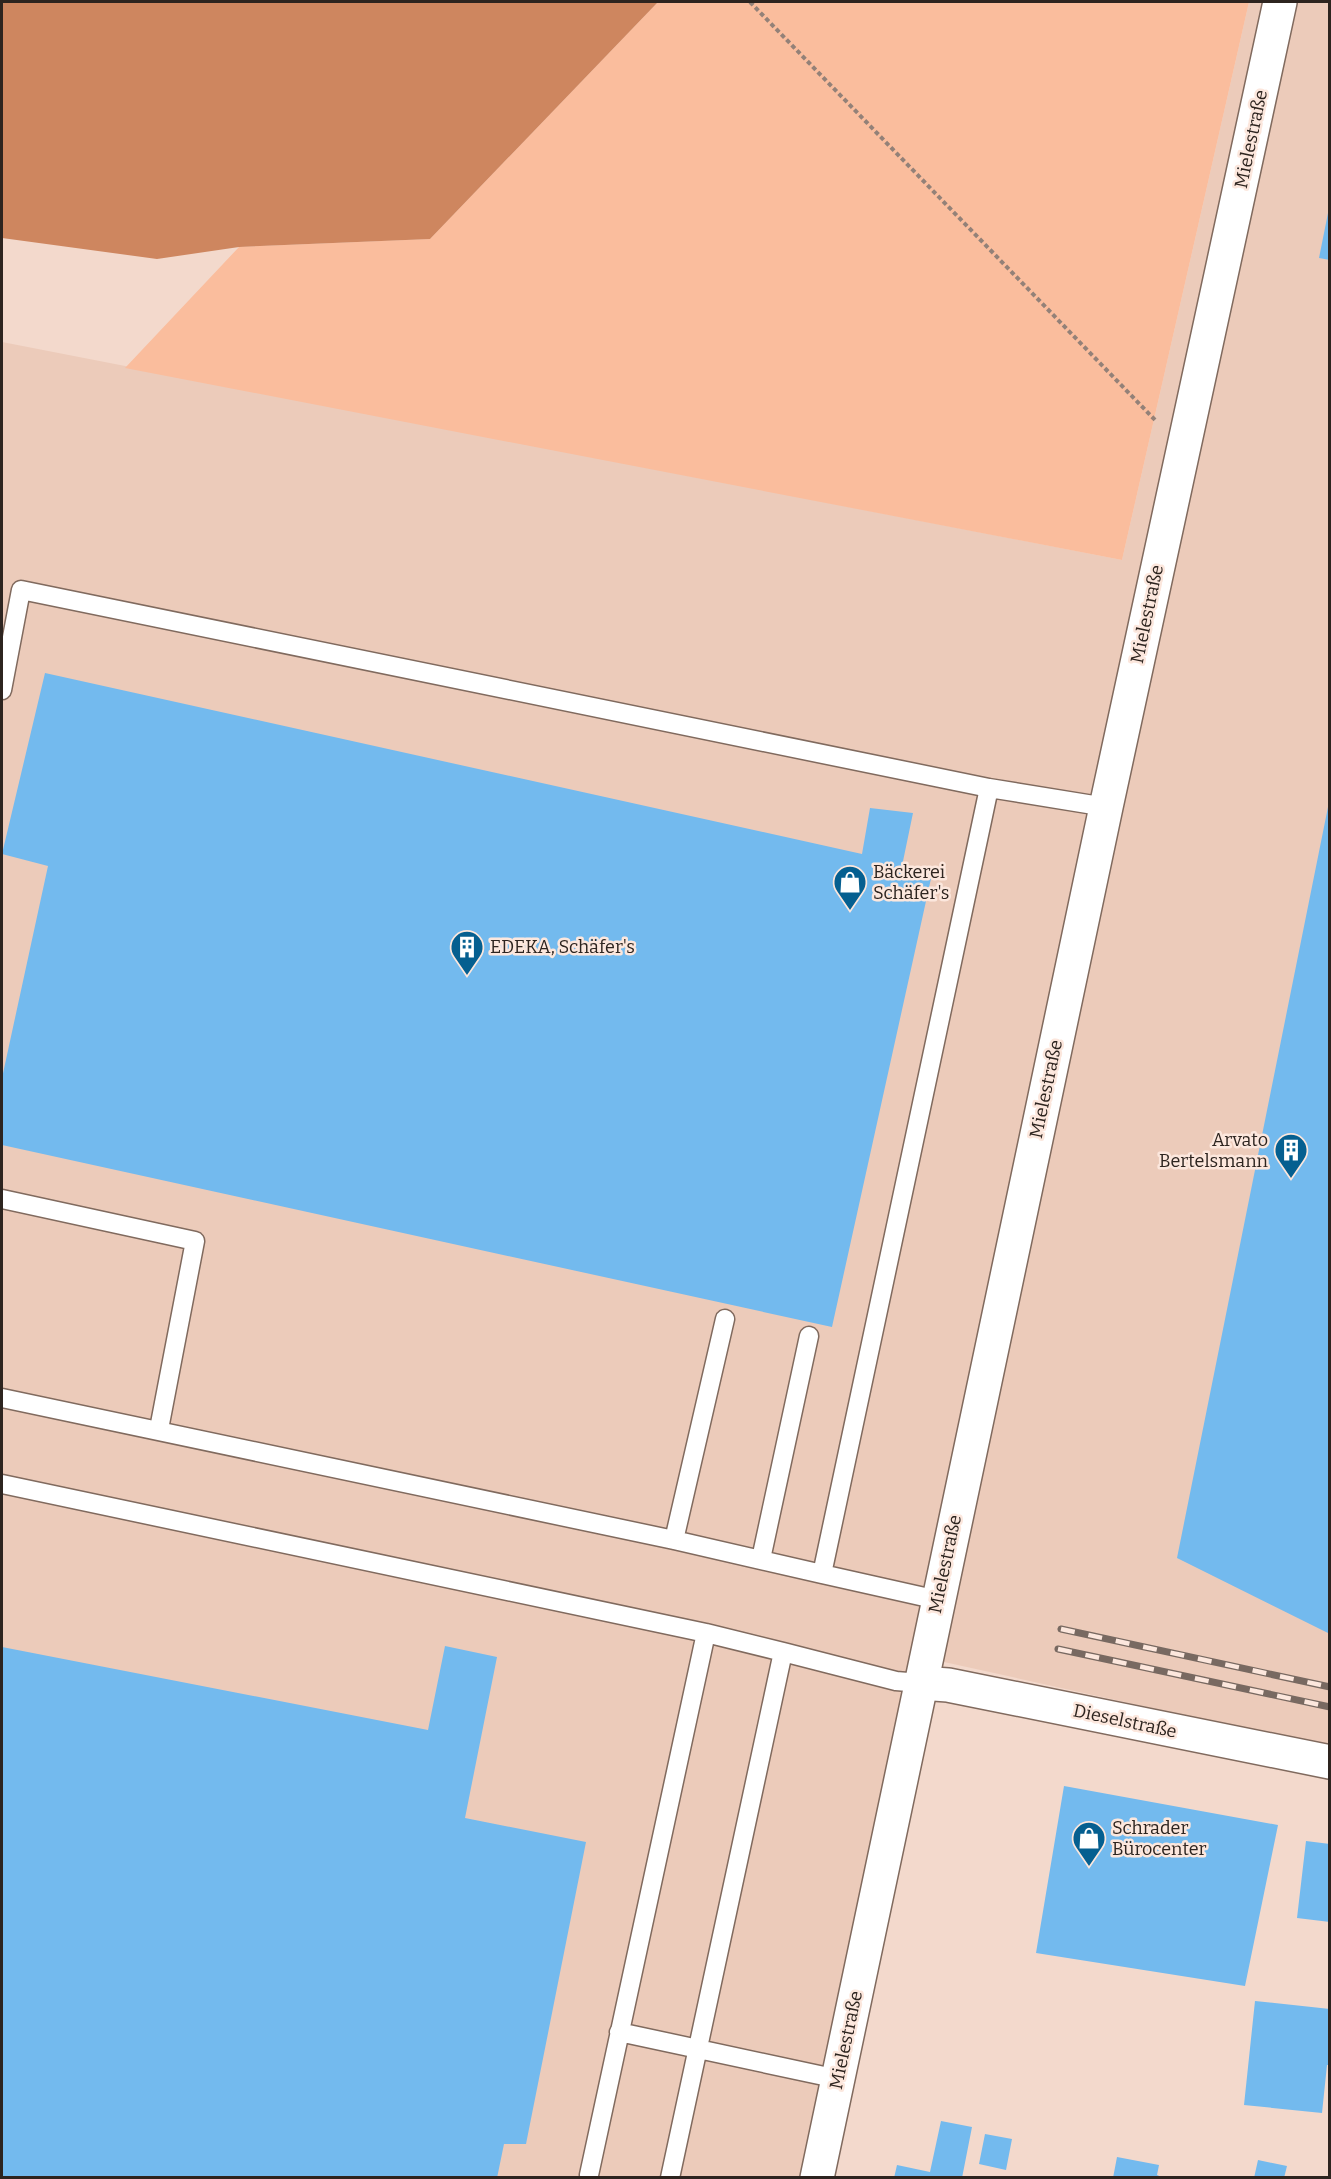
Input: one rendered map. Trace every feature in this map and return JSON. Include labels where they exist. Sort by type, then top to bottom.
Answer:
[{"type":"street","name":"Mielestraße","points":[[817,2178],[1106,807],[1280,2]]},
{"type":"street","name":"Dieselstraße","points":[[920,1683],[948,1685],[1329,1762]]},
{"type":"lane","points":[[2,690],[21,590],[989,788],[1106,807]]},
{"type":"lane","points":[[822,1574],[989,788]]},
{"type":"lane","points":[[2,1199],[195,1241],[159,1430]]},
{"type":"lane","points":[[674,1540],[724,1319]]},
{"type":"lane","points":[[761,1559],[809,1336]]},
{"type":"lane","points":[[2,1398],[674,1540],[938,1600]]},
{"type":"lane","points":[[2,1484],[706,1633],[896,1681],[920,1683]]},
{"type":"lane","points":[[589,2175],[706,1633]]},
{"type":"lane","points":[[670,2178],[783,1652]]},
{"type":"lane","points":[[619,2032],[838,2079]]},
{"type":"path","points":[[750,2],[1182,451]]},
{"type":"shaded area","points":[[2,2],[658,2],[430,239],[239,247],[157,259],[2,238]]},
{"type":"shaded area","points":[[658,2],[1249,2],[1122,560],[125,368],[239,247],[430,239]]},
{"type":"shaded area","points":[[1249,2],[1329,2],[1329,1747],[944,1662],[831,2177],[2,2177],[2,342],[1122,560]]},
{"type":"building","points":[[1328,213],[1330,214],[1330,260],[1319,258]]},
{"type":"building","name":"EDEKA, Schäfer's","points":[[45,673],[862,854],[870,808],[913,813],[902,866],[932,874],[832,1327],[2,1145],[2,1078],[48,866],[2,854]]},
{"type":"building","name":"Arvato Bertelsmann","points":[[1328,807],[1330,807],[1330,1634],[1177,1558]]},
{"type":"building","points":[[445,1646],[497,1657],[465,1818],[586,1842],[526,2144],[504,2144],[497,2178],[2,2178],[2,1647],[428,1730]]},
{"type":"building","points":[[1064,1786],[1278,1825],[1245,1986],[1036,1953]]},
{"type":"building","points":[[1306,1841],[1330,1844],[1330,1922],[1297,1918]]},
{"type":"building","points":[[1255,2001],[1330,2009],[1330,2065],[1327,2065],[1322,2113],[1244,2105]]},
{"type":"building","points":[[941,2121],[972,2127],[962,2178],[894,2178],[897,2165],[930,2172]]},
{"type":"building","points":[[985,2134],[1012,2139],[1006,2170],[979,2164]]},
{"type":"building","points":[[1117,2157],[1159,2165],[1157,2175],[1164,2178],[1113,2178]]},
{"type":"building","points":[[1258,2160],[1287,2166],[1284,2178],[1254,2178]]},
{"type":"railway","points":[[1061,1629],[1330,1687]]},
{"type":"railway","points":[[1058,1649],[1330,1707]]},
{"type":"place","name":"Bäckerei Schäfer's","points":[[850,911]]},
{"type":"place","name":"EDEKA, Schäfer's","points":[[467,976]]},
{"type":"place","name":"Arvato Bertelsmann","points":[[1291,1179]]},
{"type":"place","name":"Schrader Bürocenter","points":[[1089,1867]]}]
